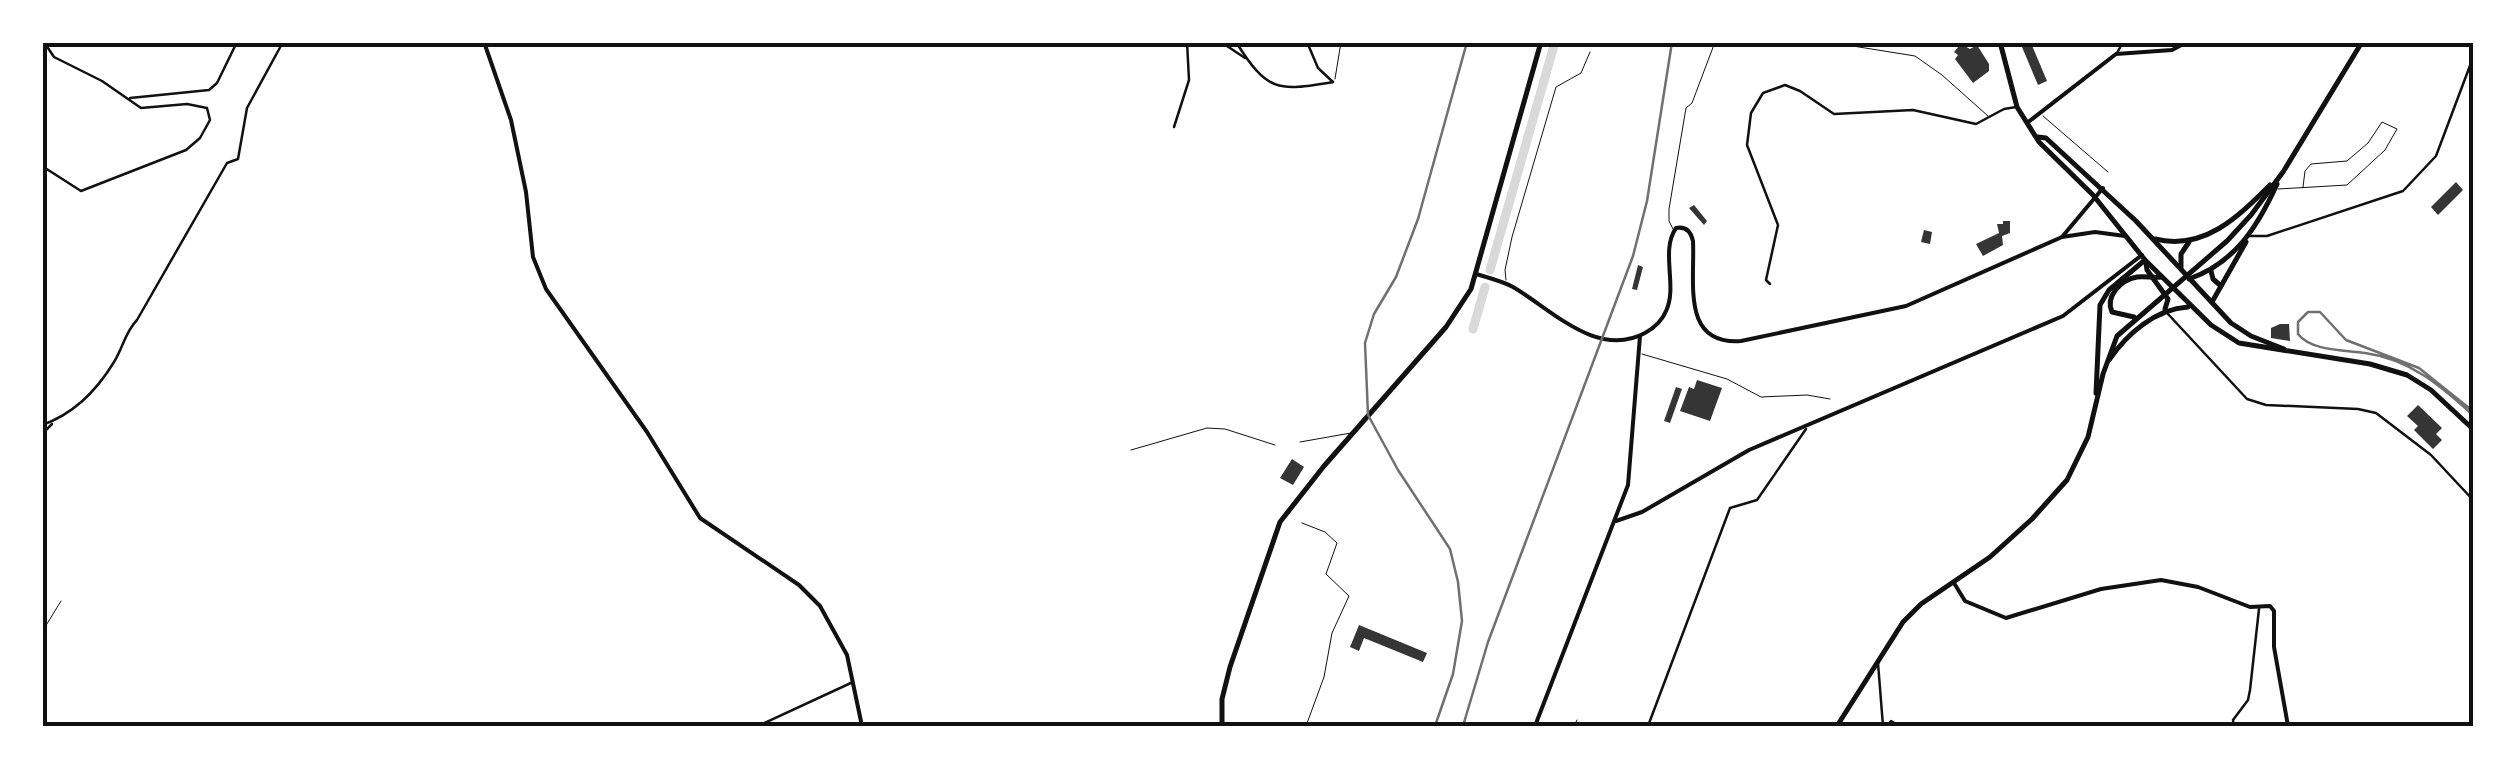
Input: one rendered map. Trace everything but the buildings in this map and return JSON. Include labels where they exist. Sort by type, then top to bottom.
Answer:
[{"type":"main road","points":[[484,42],[510,120],[526,192],[532,256],[546,289],[647,432],[700,518],[812,597],[838,635],[854,682],[862,726]]},
{"type":"main road","points":[[1222,726],[1222,699],[1230,667],[1280,522],[1455,315],[1477,274],[1541,42]]},
{"type":"main road","points":[[2000,42],[2018,107],[2027,123],[2162,277],[2219,332],[2239,343],[2370,364],[2407,376],[2431,390],[2474,430]]},
{"type":"main road","points":[[2027,123],[2116,54],[2172,50],[2187,42]]},
{"type":"main road","points":[[1838,726],[1902,622],[1920,604],[1990,557],[2068,480],[2088,437],[2105,367],[2121,331],[2227,241],[2251,215],[2362,42]]},
{"type":"main road","points":[[2038,136],[2046,138],[2103,188],[2241,331],[2286,350]]},
{"type":"main road","points":[[2212,302],[2282,172]]},
{"type":"main road","points":[[2151,236],[2189,242],[2219,228],[2238,216],[2282,172]]},
{"type":"main road","points":[[2062,237],[2103,188]]},
{"type":"main road","points":[[2189,279],[2211,271],[2249,236],[2257,220],[2251,215]]},
{"type":"main road","points":[[1477,274],[1506,284],[1592,336],[1613,341],[1640,336],[1656,326],[1668,306],[1670,238],[1674,230],[1684,228],[1692,238],[1700,325],[1714,338],[1730,342],[1906,306],[2062,237],[2094,232],[2125,236]]},
{"type":"main road","points":[[2219,228],[2226,232],[2227,241]]},
{"type":"main road","points":[[2181,271],[2182,254],[2189,242]]},
{"type":"main road","points":[[2144,257],[2152,279],[2168,299],[2165,310]]},
{"type":"main road","points":[[2096,400],[2100,305],[2109,290],[2144,257]]},
{"type":"main road","points":[[1616,521],[1642,512],[1749,450],[2063,316],[2144,257]]},
{"type":"main road","points":[[2211,271],[2221,286]]},
{"type":"main road","points":[[2138,317],[2116,315],[2110,310],[2109,300],[2130,279],[2162,277]]},
{"type":"main road","points":[[2105,367],[2127,339],[2165,310],[2190,307]]},
{"type":"main road","points":[[2121,331],[2127,339]]},
{"type":"main road","points":[[1535,726],[1616,521],[1632,464],[1640,336]]},
{"type":"main road","points":[[1954,583],[1965,601],[2006,618],[2102,589],[2160,580],[2198,587],[2250,607],[2270,606],[2274,611],[2274,646],[2288,726]]},
{"type":"street","points":[[42,166],[80,191],[186,150],[210,124],[210,112],[202,105],[145,108],[54,57],[44,42]]},
{"type":"street","points":[[128,98],[209,90],[217,83],[237,42]]},
{"type":"street","points":[[42,425],[73,410],[90,395],[114,362],[228,162],[238,159],[244,144],[247,108],[284,42]]},
{"type":"street","points":[[1174,128],[1189,80],[1187,42]]},
{"type":"street","points":[[1221,42],[1248,60]]},
{"type":"street","points":[[1236,42],[1266,80],[1282,88],[1333,82]]},
{"type":"street","points":[[1307,42],[1318,68],[1333,82]]},
{"type":"street","points":[[2116,54],[2123,42]]},
{"type":"street","points":[[2249,236],[2266,236],[2404,191],[2436,156],[2474,55]]},
{"type":"street","points":[[1770,284],[1766,280],[1778,226],[1746,145],[1751,113],[1763,93],[1785,86],[1800,91],[1834,114],[1912,110],[1972,124],[2018,107]]},
{"type":"street","points":[[2165,310],[2204,357],[2247,399],[2376,413],[2428,452],[2474,501]]},
{"type":"street","points":[[42,434],[54,421]]},
{"type":"street","points":[[1648,726],[1730,508],[1757,500],[1810,423]]},
{"type":"street","points":[[2234,726],[2233,720],[2248,700],[2259,607]]},
{"type":"street","points":[[1878,661],[1885,726]]},
{"type":"street","points":[[758,726],[854,682]]},
{"type":"street","points":[[1885,726],[1891,721],[1900,726]]},
{"type":"lane","points":[[1333,82],[1341,42]]},
{"type":"lane","points":[[1674,230],[1669,217],[1686,108],[1692,102],[1715,42]]},
{"type":"lane","points":[[1828,42],[1915,56],[1989,117]]},
{"type":"lane","points":[[1506,284],[1507,259],[1556,86],[1581,73],[1590,52]]},
{"type":"lane","points":[[2040,113],[2108,172]]},
{"type":"lane","points":[[2275,189],[2346,185],[2385,150],[2397,129],[2382,122],[2368,143],[2347,161],[2311,164],[2306,168],[2303,187]]},
{"type":"lane","points":[[1640,353],[1727,379],[1761,397],[1830,398]]},
{"type":"lane","points":[[1131,450],[1206,428],[1225,429],[1275,445]]},
{"type":"lane","points":[[1300,442],[1353,432]]},
{"type":"lane","points":[[1302,523],[1334,537],[1337,543],[1326,574],[1348,596],[1332,634],[1324,677],[1306,726]]},
{"type":"lane","points":[[42,632],[61,601]]},
{"type":"lane","points":[[1574,726],[1577,720]]},
{"type":"waterway","points":[[1490,270],[1555,42]]},
{"type":"waterway","points":[[1473,329],[1485,287]]},
{"type":"tram line","points":[[2474,412],[2419,368],[2346,340],[2320,312],[2308,312],[2298,322],[2298,334],[2311,344],[2396,361],[2437,384],[2474,416]]},
{"type":"railway","points":[[1435,726],[1453,674],[1462,621],[1458,582],[1450,549],[1398,470],[1368,415],[1365,343],[1374,314],[1396,277],[1418,219],[1467,42]]},
{"type":"railway","points":[[1463,726],[1488,642],[1633,256],[1647,201],[1672,42]]}]
